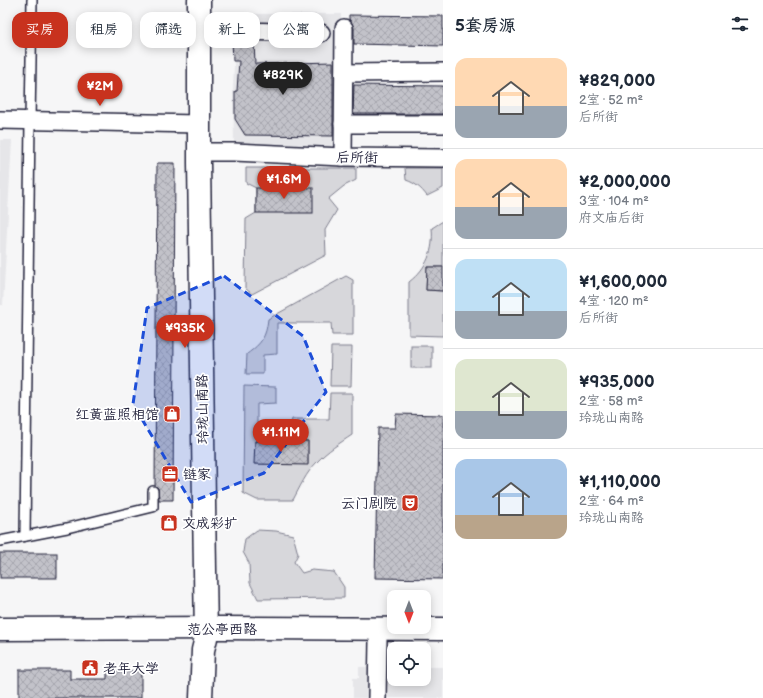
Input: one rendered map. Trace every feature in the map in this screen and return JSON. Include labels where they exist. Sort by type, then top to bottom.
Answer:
[{"type":"main road","name":"玲珑山南路","points":[[199,0],[198,124],[206,634],[203,650],[201,698]]},
{"type":"main road","name":"范公亭西路","points":[[0,629],[443,641]]},
{"type":"main road","name":"范公亭西路","points":[[0,640],[443,629]]},
{"type":"street","points":[[343,157],[344,28]]},
{"type":"street","points":[[199,30],[268,31]]},
{"type":"street","points":[[344,73],[443,72]]},
{"type":"street","points":[[0,120],[198,124]]},
{"type":"street","points":[[343,124],[443,124]]},
{"type":"street","name":"后所街","points":[[199,152],[234,152],[343,157],[443,158]]},
{"type":"street","points":[[377,698],[378,640]]},
{"type":"lane","points":[[25,536],[32,0]]},
{"type":"lane","points":[[0,541],[67,528],[153,507],[153,491]]},
{"type":"highlighted area","points":[[224,276],[303,336],[326,392],[264,473],[191,502],[133,404],[147,308]]},
{"type":"shaded area","points":[[260,14],[268,14],[268,48],[324,48],[324,14],[341,14],[337,147],[234,145],[233,90],[235,48],[260,48]]},
{"type":"shaded area","points":[[0,140],[12,140],[3,305],[0,305]]},
{"type":"shaded area","points":[[246,168],[356,168],[356,180],[344,186],[328,199],[337,210],[325,230],[326,255],[252,294],[245,288],[246,219],[256,213],[256,188],[246,183]]},
{"type":"shaded area","points":[[405,168],[443,168],[443,188],[427,196],[418,186],[406,180]]},
{"type":"shaded area","points":[[443,221],[443,267],[427,267],[426,290],[443,291],[443,336],[409,335],[409,282],[425,265],[428,258],[432,244],[432,228]]},
{"type":"shaded area","points":[[346,276],[353,280],[353,335],[332,335],[331,323],[277,323],[277,354],[263,355],[263,374],[246,374],[247,354],[260,343],[266,331],[268,319]]},
{"type":"shaded area","points":[[411,346],[432,346],[432,368],[411,368]]},
{"type":"shaded area","points":[[331,347],[352,347],[351,386],[330,386]]},
{"type":"shaded area","points":[[244,386],[276,387],[276,403],[257,404],[257,423],[291,424],[292,419],[329,419],[330,393],[352,393],[352,435],[329,451],[313,466],[293,500],[257,500],[243,493]],"holes":[[[255,441],[308,441],[308,464],[255,464]]]},
{"type":"shaded area","points":[[257,530],[276,531],[293,535],[298,554],[294,562],[302,573],[312,570],[334,572],[344,587],[344,598],[258,599],[250,583],[249,563],[243,552],[245,539]]},
{"type":"shaded area","points":[[359,667],[387,667],[387,686],[431,686],[431,667],[443,667],[443,698],[353,698],[353,678],[359,678]]},
{"type":"building","points":[[349,15],[443,16],[443,46],[354,44],[354,28],[349,19]]},
{"type":"building","points":[[232,48],[254,48],[255,64],[333,62],[333,136],[245,135],[235,119],[235,91],[237,91],[239,61],[233,61]]},
{"type":"building","points":[[354,85],[443,86],[443,114],[353,114]]},
{"type":"building","points":[[157,163],[175,163],[173,500],[159,500],[158,488],[155,486]]},
{"type":"building","points":[[256,188],[313,188],[313,213],[256,213]]},
{"type":"building","points":[[427,267],[443,267],[443,291],[426,290]]},
{"type":"building","name":"云门剧院","points":[[396,414],[443,415],[443,579],[375,578],[378,428],[395,428]]},
{"type":"building","points":[[255,441],[308,441],[308,465],[254,464]]},
{"type":"building","points":[[0,553],[57,553],[57,578],[0,578]]},
{"type":"building","points":[[19,670],[70,670],[70,679],[107,679],[107,671],[141,671],[141,698],[19,698]]},
{"type":"place","name":"红黄蓝照相馆","points":[[172,414]]},
{"type":"place","name":"链家","points":[[170,474]]},
{"type":"place","name":"云门剧院","points":[[410,503]]},
{"type":"place","name":"文成彩扩","points":[[169,523]]},
{"type":"place","name":"老年大学","points":[[90,668]]}]
